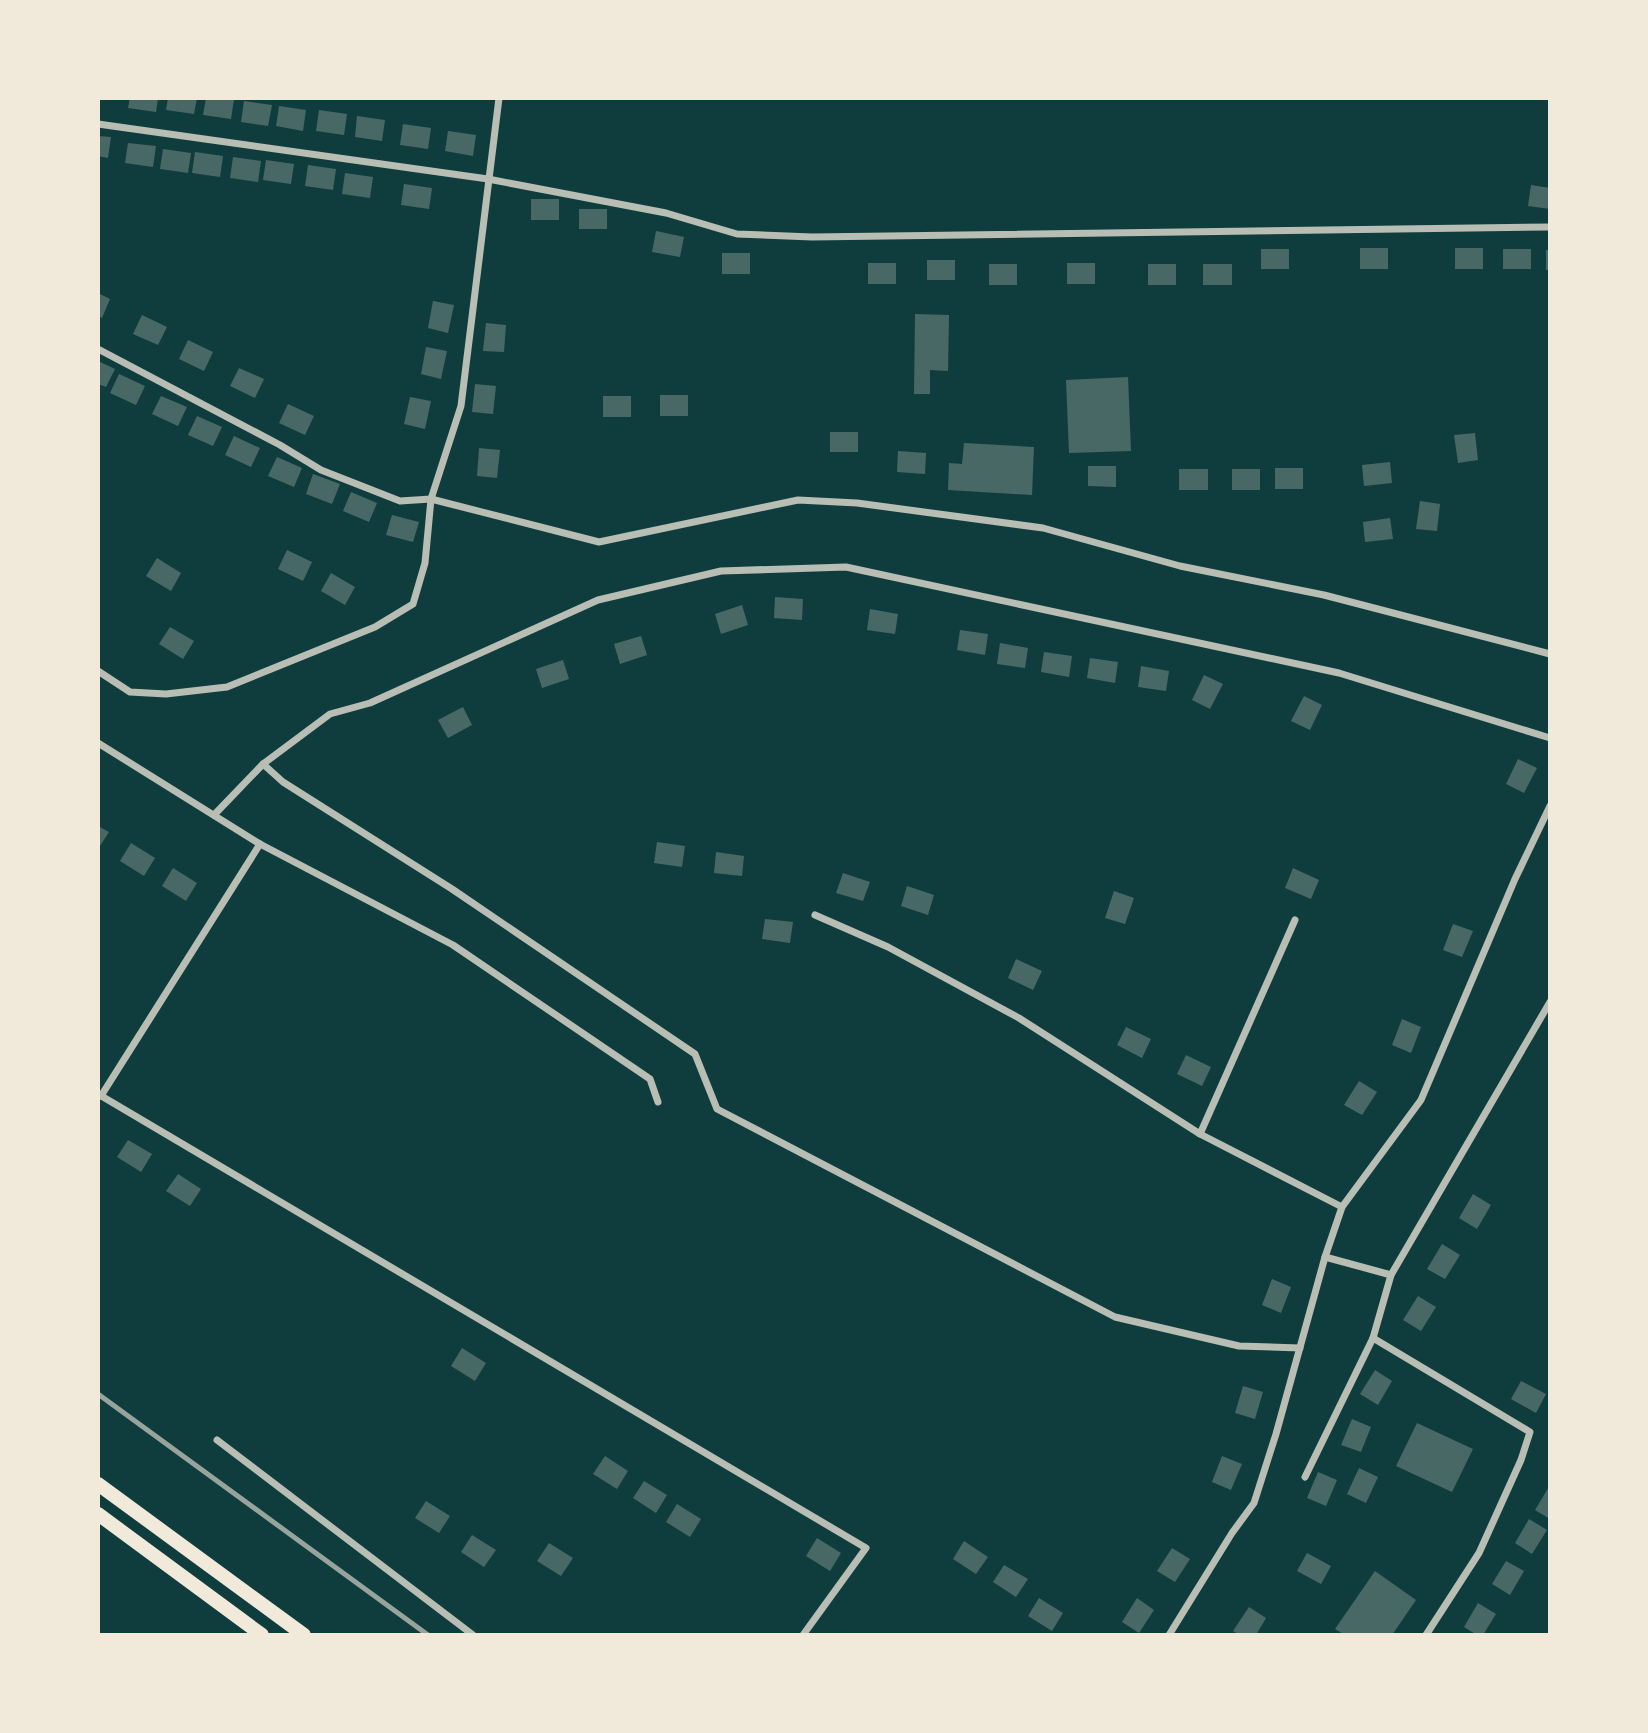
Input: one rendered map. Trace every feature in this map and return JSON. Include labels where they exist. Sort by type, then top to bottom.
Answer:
[{"type":"highway","points":[[98,1484],[304,1635]]},
{"type":"highway","points":[[98,1514],[262,1635]]},
{"type":"street","points":[[98,671],[130,692],[166,694],[227,687],[375,627],[413,604],[425,563],[431,499],[460,406],[499,98]]},
{"type":"street","points":[[98,124],[488,179],[666,213],[737,234],[813,237],[1550,227]]},
{"type":"street","points":[[98,349],[280,444],[321,470],[400,501],[431,499],[599,542],[798,500],[857,503],[1043,528],[1180,566],[1324,595],[1550,654]]},
{"type":"street","points":[[214,815],[263,764],[330,714],[370,703],[598,600],[721,571],[846,567],[1339,673],[1550,738]]},
{"type":"street","points":[[98,743],[260,844],[453,945],[650,1079],[658,1102]]},
{"type":"street","points":[[263,764],[283,782],[452,889],[695,1054],[717,1109],[1115,1317],[1239,1346],[1300,1348]]},
{"type":"street","points":[[1170,1635],[1231,1533],[1254,1503],[1325,1256],[1342,1207],[1420,1100],[1515,879],[1550,806]]},
{"type":"street","points":[[260,844],[100,1095],[866,1548],[803,1635]]},
{"type":"street","points":[[815,915],[888,947],[1019,1018],[1200,1134],[1342,1207]]},
{"type":"street","points":[[1200,1134],[1296,920]]},
{"type":"street","points":[[1305,1476],[1373,1338],[1391,1275],[1550,1002]]},
{"type":"street","points":[[1325,1256],[1391,1275]]},
{"type":"street","points":[[1373,1338],[1530,1432],[1521,1460],[1479,1553],[1426,1635]]},
{"type":"street","points":[[217,1440],[473,1635]]},
{"type":"building","points":[[130,98],[158,98],[156,112],[128,108]]},
{"type":"building","points":[[168,98],[197,98],[194,114],[166,110]]},
{"type":"building","points":[[206,98],[234,99],[231,119],[203,115]]},
{"type":"building","points":[[244,101],[272,105],[268,126],[241,122]]},
{"type":"building","points":[[279,106],[306,110],[303,131],[276,126]]},
{"type":"building","points":[[319,110],[347,114],[344,135],[316,131]]},
{"type":"building","points":[[357,116],[385,120],[382,141],[355,137]]},
{"type":"building","points":[[403,124],[431,128],[428,149],[400,145]]},
{"type":"building","points":[[448,131],[476,135],[473,156],[445,151]]},
{"type":"building","points":[[98,136],[111,137],[108,158],[98,156]]},
{"type":"building","points":[[128,143],[156,146],[153,167],[125,163]]},
{"type":"building","points":[[163,149],[191,153],[188,173],[160,169]]},
{"type":"building","points":[[195,152],[223,156],[220,177],[192,173]]},
{"type":"building","points":[[233,157],[261,161],[258,182],[230,178]]},
{"type":"building","points":[[266,160],[294,164],[291,184],[263,180]]},
{"type":"building","points":[[308,165],[336,169],[333,190],[305,186]]},
{"type":"building","points":[[345,173],[373,177],[370,198],[342,194]]},
{"type":"building","points":[[404,184],[432,188],[429,209],[401,205]]},
{"type":"building","points":[[1531,185],[1550,188],[1550,209],[1528,206]]},
{"type":"building","points":[[531,199],[559,199],[559,220],[531,220]]},
{"type":"building","points":[[579,209],[607,209],[607,229],[579,229]]},
{"type":"building","points":[[656,231],[684,237],[680,257],[652,252]]},
{"type":"building","points":[[1360,248],[1388,248],[1388,269],[1360,269]]},
{"type":"building","points":[[1455,248],[1483,248],[1483,269],[1455,269]]},
{"type":"building","points":[[1261,249],[1289,249],[1289,269],[1261,269]]},
{"type":"building","points":[[1503,249],[1531,249],[1531,269],[1503,269]]},
{"type":"building","points":[[1546,250],[1550,250],[1550,270],[1546,270]]},
{"type":"building","points":[[722,253],[750,253],[750,274],[722,274]]},
{"type":"building","points":[[927,260],[955,260],[955,280],[927,280]]},
{"type":"building","points":[[868,263],[896,263],[896,284],[868,284]]},
{"type":"building","points":[[1067,263],[1095,263],[1095,284],[1067,284]]},
{"type":"building","points":[[989,264],[1017,264],[1017,285],[989,285]]},
{"type":"building","points":[[1148,264],[1176,264],[1176,285],[1148,285]]},
{"type":"building","points":[[1203,264],[1232,264],[1232,285],[1203,285]]},
{"type":"building","points":[[98,293],[110,299],[102,318],[98,316]]},
{"type":"building","points":[[433,301],[454,305],[448,333],[428,328]]},
{"type":"building","points":[[915,314],[949,315],[948,371],[930,370],[930,394],[914,394]]},
{"type":"building","points":[[142,315],[167,327],[158,345],[133,334]]},
{"type":"building","points":[[486,323],[506,325],[504,352],[483,351]]},
{"type":"building","points":[[188,340],[213,352],[204,371],[179,359]]},
{"type":"building","points":[[426,347],[447,351],[441,379],[421,374]]},
{"type":"building","points":[[98,361],[115,369],[106,387],[98,384]]},
{"type":"building","points":[[239,368],[264,379],[255,398],[230,386]]},
{"type":"building","points":[[119,374],[145,386],[136,405],[110,393]]},
{"type":"building","points":[[1128,377],[1131,451],[1069,453],[1066,380]]},
{"type":"building","points":[[475,384],[496,386],[493,414],[472,412]]},
{"type":"building","points":[[660,395],[688,395],[688,416],[660,416]]},
{"type":"building","points":[[161,396],[187,407],[178,426],[152,414]]},
{"type":"building","points":[[603,396],[631,396],[631,417],[603,417]]},
{"type":"building","points":[[410,397],[431,401],[425,429],[404,424]]},
{"type":"building","points":[[288,404],[314,416],[305,435],[279,423]]},
{"type":"building","points":[[197,416],[222,427],[213,446],[188,435]]},
{"type":"building","points":[[830,432],[858,432],[858,452],[830,452]]},
{"type":"building","points":[[1475,433],[1478,460],[1458,463],[1454,435]]},
{"type":"building","points":[[234,436],[260,448],[251,467],[225,455]]},
{"type":"building","points":[[964,443],[1034,447],[1032,495],[948,490],[949,463],[962,464]]},
{"type":"building","points":[[479,448],[500,450],[497,478],[477,476]]},
{"type":"building","points":[[898,451],[926,453],[925,474],[897,472]]},
{"type":"building","points":[[277,457],[302,468],[294,487],[268,476]]},
{"type":"building","points":[[1390,462],[1392,483],[1364,486],[1362,465]]},
{"type":"building","points":[[1088,466],[1116,466],[1116,487],[1088,486]]},
{"type":"building","points":[[1275,468],[1303,468],[1303,489],[1275,489]]},
{"type":"building","points":[[1179,469],[1208,469],[1208,490],[1179,490]]},
{"type":"building","points":[[1232,469],[1260,469],[1260,490],[1232,490]]},
{"type":"building","points":[[313,474],[340,484],[332,504],[306,494]]},
{"type":"building","points":[[351,492],[377,503],[369,522],[343,511]]},
{"type":"building","points":[[1420,501],[1440,504],[1437,531],[1416,529]]},
{"type":"building","points":[[392,515],[419,522],[413,542],[386,535]]},
{"type":"building","points":[[1390,518],[1393,539],[1365,542],[1363,522]]},
{"type":"building","points":[[287,550],[312,562],[303,581],[278,569]]},
{"type":"building","points":[[157,558],[181,573],[171,591],[146,576]]},
{"type":"building","points":[[331,573],[355,587],[345,605],[321,591]]},
{"type":"building","points":[[775,597],[803,599],[802,620],[774,618]]},
{"type":"building","points":[[742,605],[748,625],[721,634],[715,614]]},
{"type":"building","points":[[870,609],[898,614],[895,634],[867,630]]},
{"type":"building","points":[[170,627],[194,641],[183,659],[159,644]]},
{"type":"building","points":[[960,630],[988,634],[985,655],[957,650]]},
{"type":"building","points":[[641,636],[647,655],[620,664],[614,644]]},
{"type":"building","points":[[1000,643],[1028,648],[1025,668],[997,664]]},
{"type":"building","points":[[1044,652],[1072,656],[1069,677],[1041,672]]},
{"type":"building","points":[[1090,658],[1118,662],[1115,683],[1087,678]]},
{"type":"building","points":[[563,660],[569,679],[542,688],[536,669]]},
{"type":"building","points":[[1141,666],[1169,671],[1166,691],[1138,687]]},
{"type":"building","points":[[1204,675],[1223,684],[1210,709],[1192,700]]},
{"type":"building","points":[[1304,696],[1322,705],[1310,730],[1291,721]]},
{"type":"building","points":[[463,707],[472,725],[448,738],[438,720]]},
{"type":"building","points":[[1518,759],[1537,768],[1524,793],[1506,784]]},
{"type":"building","points":[[98,826],[109,832],[98,849]]},
{"type":"building","points":[[657,842],[685,846],[682,867],[654,863]]},
{"type":"building","points":[[131,843],[155,858],[144,876],[120,861]]},
{"type":"building","points":[[716,852],[744,856],[742,876],[714,873]]},
{"type":"building","points":[[173,868],[197,883],[186,901],[162,886]]},
{"type":"building","points":[[1293,868],[1319,880],[1311,899],[1285,888]]},
{"type":"building","points":[[843,873],[870,882],[863,901],[836,893]]},
{"type":"building","points":[[907,886],[934,895],[928,915],[901,906]]},
{"type":"building","points":[[1114,891],[1134,898],[1125,924],[1105,918]]},
{"type":"building","points":[[765,919],[793,922],[790,943],[762,939]]},
{"type":"building","points":[[1453,924],[1473,931],[1462,957],[1443,950]]},
{"type":"building","points":[[1016,959],[1042,971],[1033,990],[1008,978]]},
{"type":"building","points":[[1402,1019],[1421,1027],[1411,1053],[1392,1045]]},
{"type":"building","points":[[1126,1027],[1151,1039],[1142,1058],[1117,1045]]},
{"type":"building","points":[[1186,1055],[1211,1067],[1202,1086],[1177,1074]]},
{"type":"building","points":[[1359,1081],[1377,1092],[1362,1115],[1344,1105]]},
{"type":"building","points":[[128,1140],[152,1154],[141,1172],[117,1157]]},
{"type":"building","points":[[178,1174],[201,1189],[190,1206],[166,1191]]},
{"type":"building","points":[[1473,1194],[1491,1205],[1477,1229],[1459,1218]]},
{"type":"building","points":[[1442,1244],[1460,1255],[1445,1279],[1427,1269]]},
{"type":"building","points":[[1272,1279],[1291,1287],[1281,1313],[1262,1305]]},
{"type":"building","points":[[1418,1296],[1436,1307],[1421,1331],[1403,1320]]},
{"type":"building","points":[[462,1348],[486,1363],[475,1381],[451,1366]]},
{"type":"building","points":[[1375,1370],[1392,1381],[1378,1405],[1360,1394]]},
{"type":"building","points":[[1521,1381],[1546,1394],[1536,1413],[1511,1399]]},
{"type":"building","points":[[1243,1386],[1263,1392],[1255,1419],[1235,1413]]},
{"type":"building","points":[[1352,1419],[1371,1427],[1361,1452],[1341,1445]]},
{"type":"building","points":[[1417,1423],[1473,1449],[1452,1492],[1396,1466]]},
{"type":"building","points":[[605,1456],[628,1471],[617,1489],[593,1474]]},
{"type":"building","points":[[1222,1456],[1242,1464],[1231,1490],[1212,1482]]},
{"type":"building","points":[[1359,1468],[1378,1477],[1366,1503],[1347,1494]]},
{"type":"building","points":[[1318,1472],[1337,1480],[1326,1506],[1307,1498]]},
{"type":"building","points":[[644,1481],[667,1495],[656,1513],[633,1498]]},
{"type":"building","points":[[1550,1485],[1550,1519],[1535,1510]]},
{"type":"building","points":[[426,1501],[450,1516],[439,1533],[415,1518]]},
{"type":"building","points":[[677,1504],[701,1519],[690,1537],[666,1522]]},
{"type":"building","points":[[1529,1519],[1547,1530],[1532,1554],[1515,1543]]},
{"type":"building","points":[[472,1535],[496,1550],[484,1567],[461,1552]]},
{"type":"building","points":[[817,1538],[841,1553],[830,1571],[806,1556]]},
{"type":"building","points":[[964,1541],[988,1557],[976,1574],[953,1559]]},
{"type":"building","points":[[549,1543],[573,1558],[561,1576],[537,1561]]},
{"type":"building","points":[[1172,1548],[1190,1559],[1175,1582],[1157,1571]]},
{"type":"building","points":[[1307,1553],[1331,1566],[1321,1584],[1297,1571]]},
{"type":"building","points":[[1506,1561],[1524,1571],[1510,1595],[1492,1584]]},
{"type":"building","points":[[1004,1565],[1028,1579],[1016,1597],[993,1582]]},
{"type":"building","points":[[1375,1571],[1416,1600],[1392,1635],[1345,1635],[1335,1629]]},
{"type":"building","points":[[1039,1598],[1063,1613],[1052,1631],[1028,1616]]},
{"type":"building","points":[[1137,1598],[1154,1610],[1139,1633],[1122,1622]]},
{"type":"building","points":[[1478,1603],[1496,1614],[1483,1635],[1477,1635],[1464,1627]]},
{"type":"building","points":[[1249,1607],[1266,1618],[1256,1635],[1240,1635],[1233,1631]]},
{"type":"railway","points":[[98,1394],[428,1635]]}]
